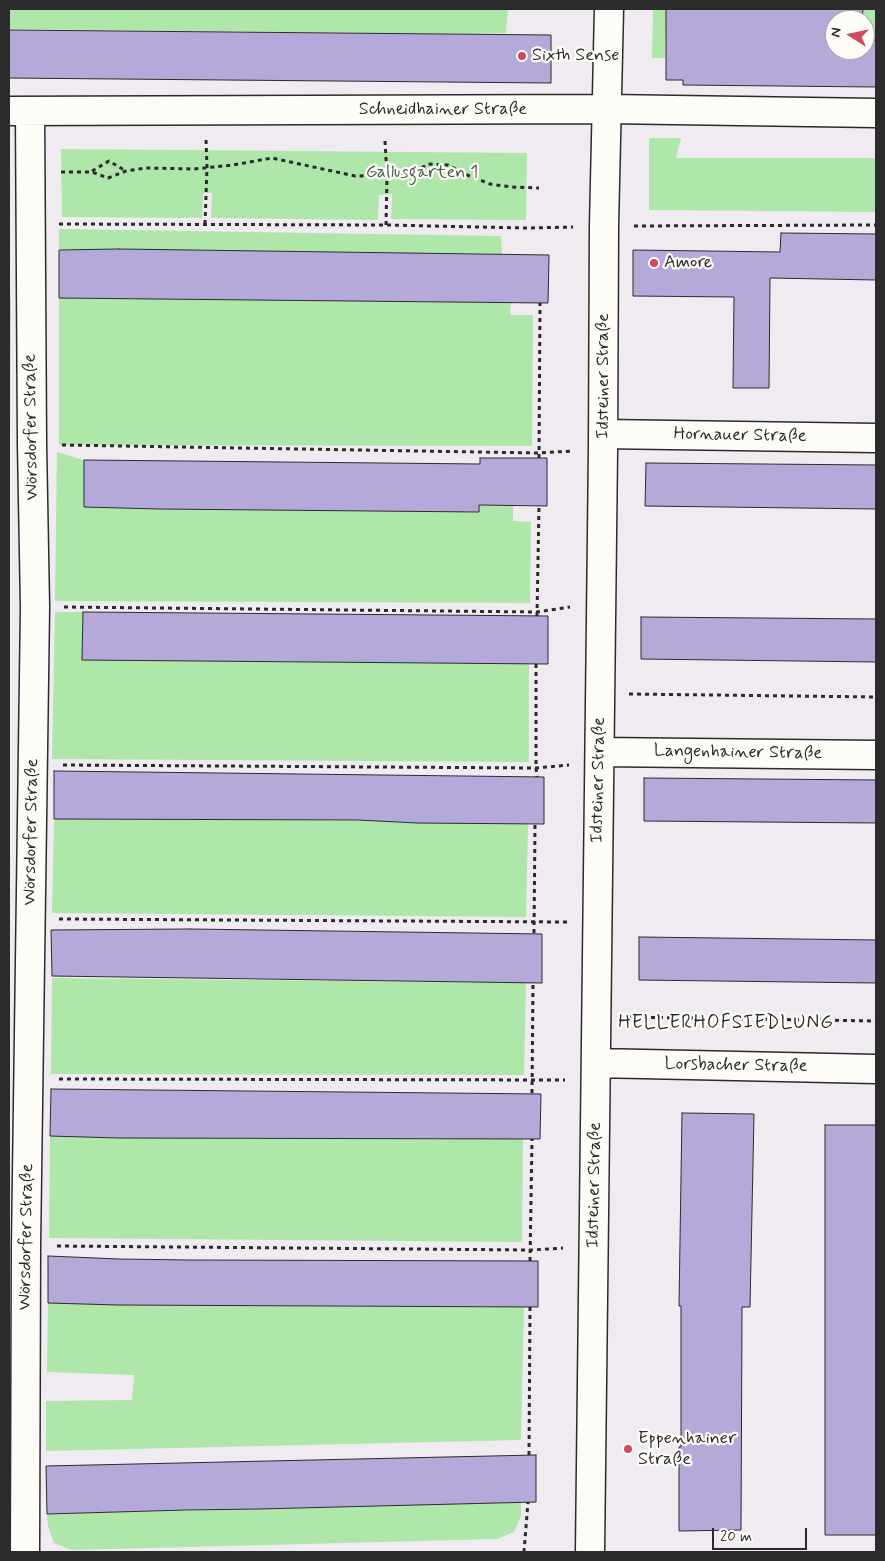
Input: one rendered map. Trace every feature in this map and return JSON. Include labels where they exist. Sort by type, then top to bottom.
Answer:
[{"type":"street","name":"Idsteiner Straße","points":[[590,1552],[602,603],[604,226],[609,9]]},
{"type":"street","name":"Schneidhainer Straße","points":[[19,111],[607,109],[876,113]]},
{"type":"street","name":"Wörsdorfer Straße","points":[[19,111],[30,174],[32,444],[36,607],[26,1246],[25,1552]]},
{"type":"street","name":"Hornauer Straße","points":[[603,442],[876,438]]},
{"type":"street","name":"Langenhainer Straße","points":[[599,757],[876,755]]},
{"type":"street","name":"Lorsbacher Straße","points":[[596,1072],[876,1069]]},
{"type":"path","points":[[383,110],[387,176],[386,225]]},
{"type":"path","points":[[204,111],[207,167],[205,224]]},
{"type":"path","points":[[30,174],[69,171],[92,172],[108,178],[146,168],[194,168],[233,165],[272,158],[355,176],[409,175],[428,164],[448,165],[490,184],[539,188]]},
{"type":"path","points":[[92,172],[109,162],[126,172]]},
{"type":"path","points":[[31,224],[386,225],[526,228],[876,225]]},
{"type":"path","points":[[539,458],[540,303]]},
{"type":"path","points":[[32,444],[538,453],[603,442]]},
{"type":"path","points":[[537,614],[539,506]]},
{"type":"path","points":[[36,607],[537,614],[602,603]]},
{"type":"path","points":[[536,664],[537,777]]},
{"type":"path","points":[[601,694],[876,697]]},
{"type":"path","points":[[33,765],[536,768],[599,757]]},
{"type":"path","points":[[534,933],[535,824]]},
{"type":"path","points":[[31,919],[598,922]]},
{"type":"path","points":[[532,1094],[533,983]]},
{"type":"path","points":[[596,1017],[876,1021]]},
{"type":"path","points":[[29,1079],[533,1080],[596,1072]]},
{"type":"path","points":[[530,1261],[532,1139]]},
{"type":"path","points":[[26,1246],[531,1250],[594,1246]]},
{"type":"path","points":[[529,1456],[530,1308]]},
{"type":"path","points":[[524,1552],[528,1502]]},
{"type":"green space","points":[[9,9],[508,9],[506,33],[469,34],[9,29]]},
{"type":"green space","points":[[653,9],[666,9],[665,58],[652,58]]},
{"type":"green space","points":[[876,9],[876,40],[875,10],[863,10]]},
{"type":"green space","points":[[649,138],[681,138],[676,158],[876,158],[876,212],[649,210]]},
{"type":"green space","name":"Gallusgarten 1","points":[[61,149],[527,153],[526,220],[391,219],[392,194],[379,195],[378,220],[211,218],[212,193],[203,193],[202,218],[62,217]]},
{"type":"green space","points":[[59,229],[501,236],[502,254],[59,249]]},
{"type":"green space","points":[[9,298],[11,298],[10,438],[9,438]]},
{"type":"green space","points":[[59,298],[511,303],[510,315],[533,315],[532,446],[59,445]]},
{"type":"green space","points":[[57,452],[84,460],[84,507],[479,512],[479,505],[513,505],[513,521],[531,522],[530,603],[55,601]]},
{"type":"green space","points":[[55,612],[83,612],[83,660],[529,663],[529,762],[52,759]]},
{"type":"green space","points":[[54,819],[407,821],[528,824],[526,917],[52,913]]},
{"type":"green space","points":[[52,978],[526,983],[524,1075],[51,1074]]},
{"type":"green space","points":[[50,1136],[523,1139],[522,1242],[49,1238]]},
{"type":"green space","points":[[48,1303],[524,1307],[521,1440],[46,1451],[46,1401],[132,1400],[134,1375],[47,1372]]},
{"type":"green space","points":[[521,1502],[521,1516],[514,1532],[497,1539],[72,1550],[54,1543],[48,1526],[47,1514]]},
{"type":"building","points":[[666,9],[863,9],[825,10],[825,60],[875,60],[876,40],[876,87],[683,85],[683,80],[666,80]]},
{"type":"building","points":[[9,30],[551,35],[551,83],[9,78]]},
{"type":"building","points":[[781,233],[876,234],[876,280],[770,278],[769,388],[733,388],[734,297],[633,296],[633,250],[780,252]]},
{"type":"building","points":[[119,249],[549,255],[548,303],[59,298],[59,250]]},
{"type":"building","points":[[480,458],[547,458],[547,506],[479,505],[479,512],[84,507],[84,460],[480,464]]},
{"type":"building","points":[[646,463],[876,465],[876,509],[645,506]]},
{"type":"building","points":[[83,612],[548,616],[548,664],[82,660]]},
{"type":"building","points":[[641,617],[876,619],[876,662],[641,659]]},
{"type":"building","points":[[54,771],[544,777],[544,824],[417,823],[358,820],[54,819]]},
{"type":"building","points":[[644,778],[876,780],[876,823],[644,821]]},
{"type":"building","points":[[190,929],[542,934],[542,983],[52,976],[51,930]]},
{"type":"building","points":[[639,937],[876,940],[876,983],[639,980]]},
{"type":"building","points":[[51,1089],[541,1094],[540,1139],[119,1138],[50,1136]]},
{"type":"building","points":[[682,1113],[754,1114],[750,1307],[742,1307],[741,1530],[679,1531],[681,1306],[679,1306]]},
{"type":"building","points":[[825,1125],[876,1125],[876,1535],[825,1535]]},
{"type":"building","points":[[48,1256],[189,1260],[538,1261],[538,1307],[48,1303]]},
{"type":"building","points":[[536,1455],[536,1502],[47,1514],[46,1466]]},
{"type":"place","name":"Sixth Sense","points":[[522,56]]},
{"type":"place","name":"Amore","points":[[654,263]]},
{"type":"place","name":"Eppenhainer Straße","points":[[628,1449]]},
{"type":"district","name":"HELLERHOFSIEDLUNG","points":[[726,1024]]}]
